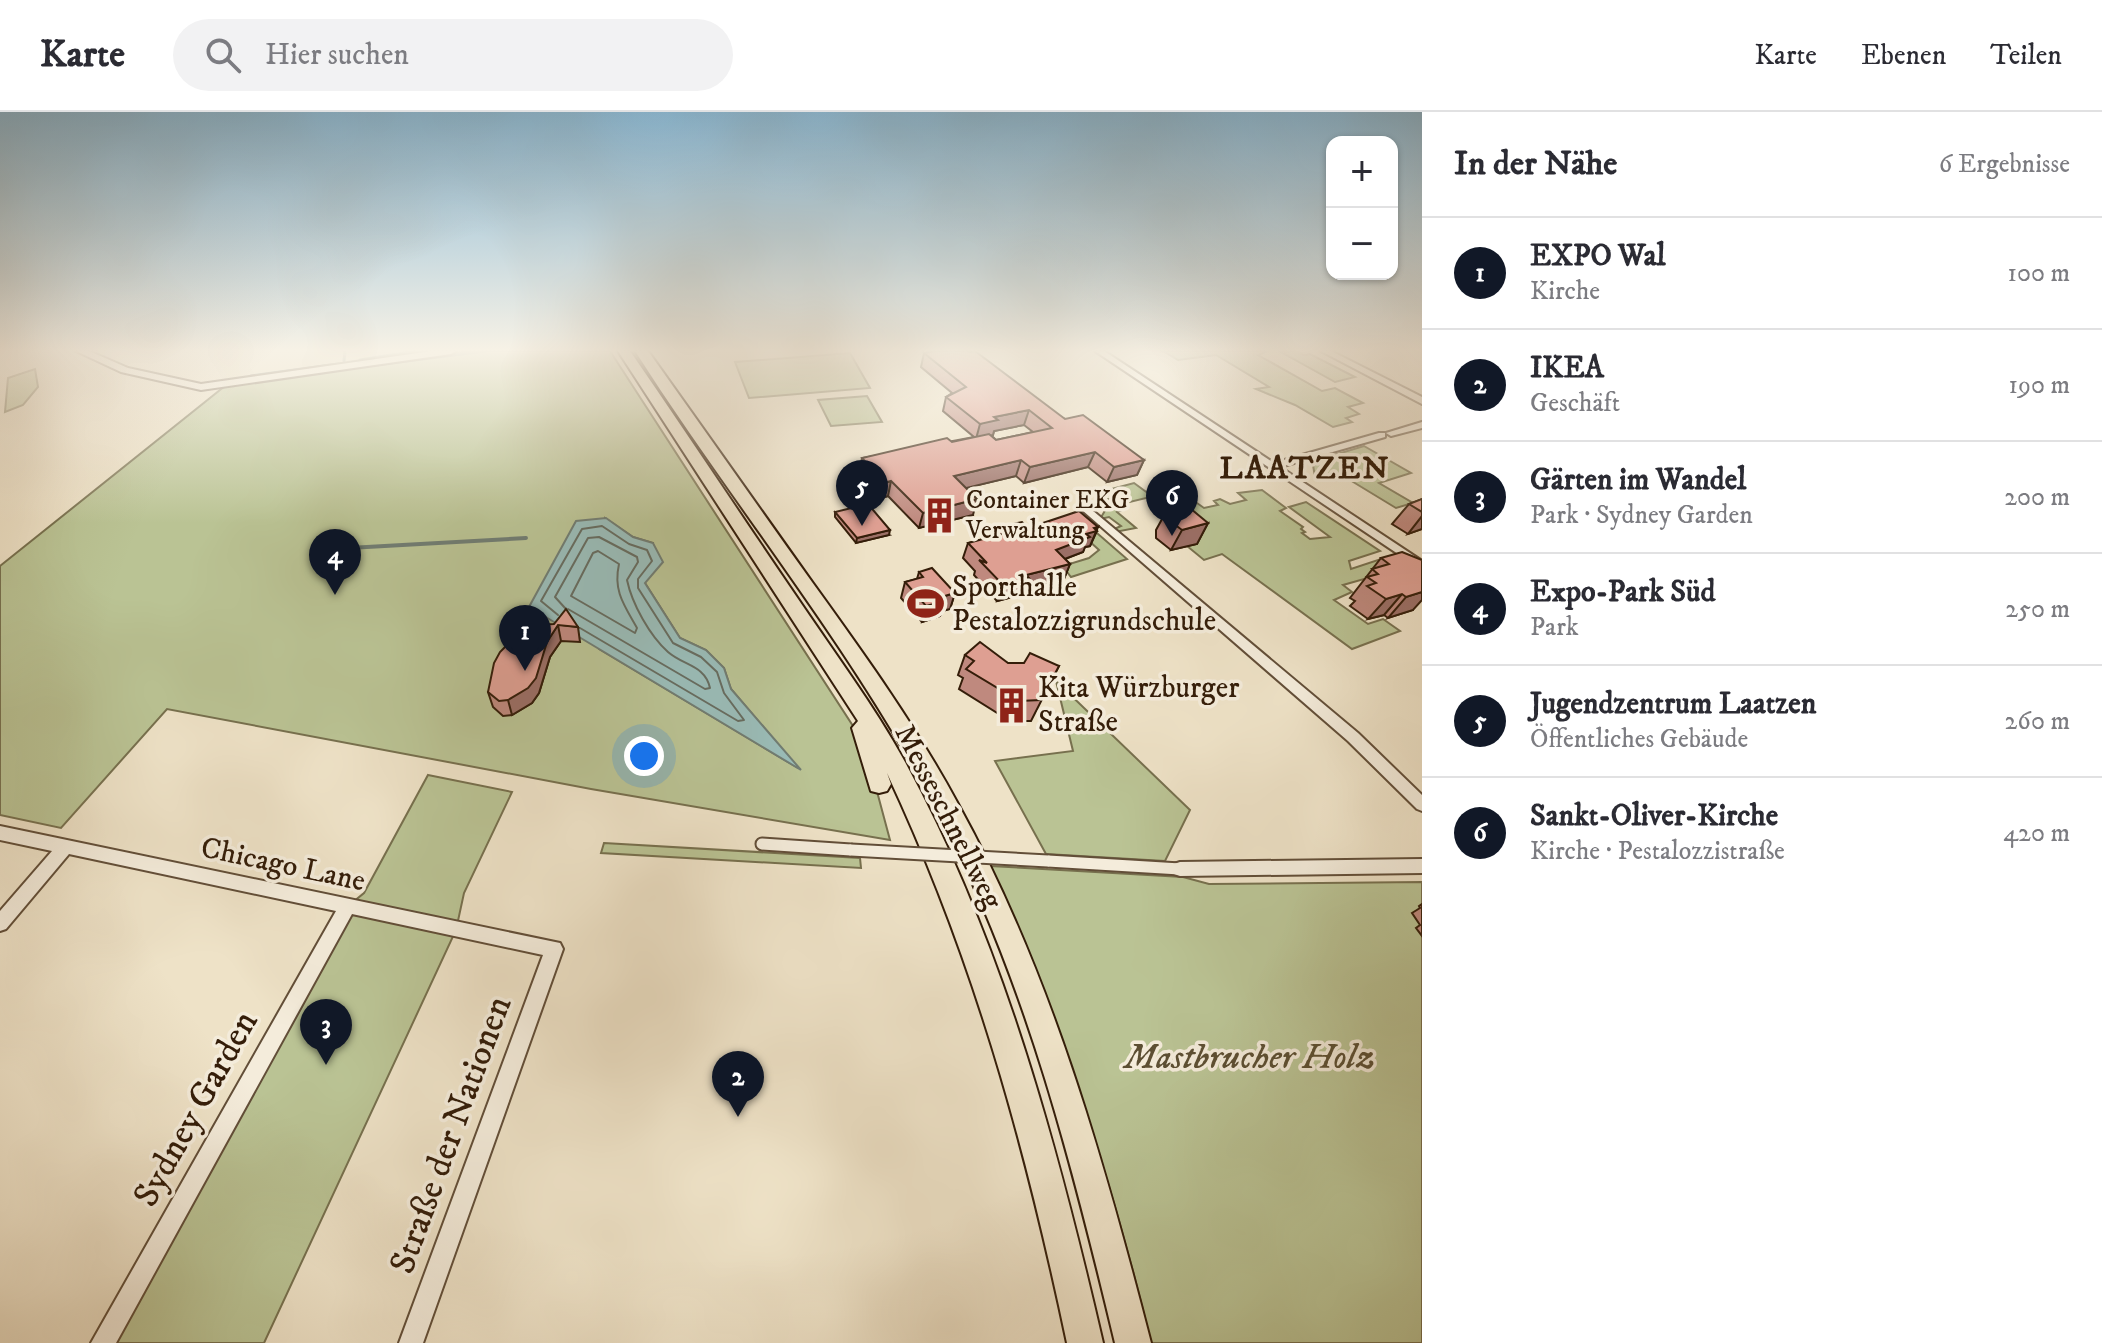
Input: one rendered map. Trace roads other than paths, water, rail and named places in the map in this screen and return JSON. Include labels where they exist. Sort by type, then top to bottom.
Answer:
[{"type":"highway","name":"Messeschnellweg","points":[[662,408],[851,693],[896,768],[922,820],[968,925],[1000,1013],[1057,1214],[1085,1343]]},
{"type":"highway","name":"Messeschnellweg","points":[[681,408],[893,712],[953,816],[1002,922],[1042,1022],[1102,1216],[1133,1343]]},
{"type":"highway","points":[[851,693],[879,784]]},
{"type":"street","points":[[1186,408],[1228,439],[1422,557]]},
{"type":"street","points":[[1277,466],[1422,425]]},
{"type":"street","points":[[1277,466],[1422,566]]},
{"type":"street","points":[[1086,508],[1353,737],[1422,805]]},
{"type":"street","name":"Chicago Lane","points":[[0,833],[554,949]]},
{"type":"street","points":[[762,844],[1180,869],[1422,866]]},
{"type":"street","points":[[0,923],[65,847]]},
{"type":"street","name":"Sydney Garden","points":[[103,1343],[347,907]]},
{"type":"street","name":"Straße der Nationen","points":[[411,1343],[554,949]]},
{"type":"water","points":[[606,518],[633,537],[653,543],[663,562],[645,583],[680,638],[706,650],[724,668],[731,689],[801,770],[529,607],[576,521]]},
{"type":"waterway","points":[[313,550],[526,538]]},
{"type":"place","name":"Container EKG Verwaltung","points":[[940,515]]},
{"type":"place","name":"Jugendzentrum Laatzen","points":[[862,526]]},
{"type":"place","name":"Sankt-Oliver-Kirche","points":[[1172,536]]},
{"type":"place","name":"Expo-Park Süd","points":[[335,595]]},
{"type":"place","name":"Sporthalle Pestalozzigrundschule","points":[[926,604]]},
{"type":"place","name":"EXPO Wal","points":[[525,671]]},
{"type":"place","name":"Kita Würzburger Straße","points":[[1012,705]]},
{"type":"place","name":"Gärten im Wandel","points":[[326,1065]]},
{"type":"place","name":"IKEA","points":[[738,1117]]},
{"type":"district","name":"LAATZEN","points":[[1305,469]]},
{"type":"park label","name":"Mastbrucher Holz","points":[[1250,1057]]}]
